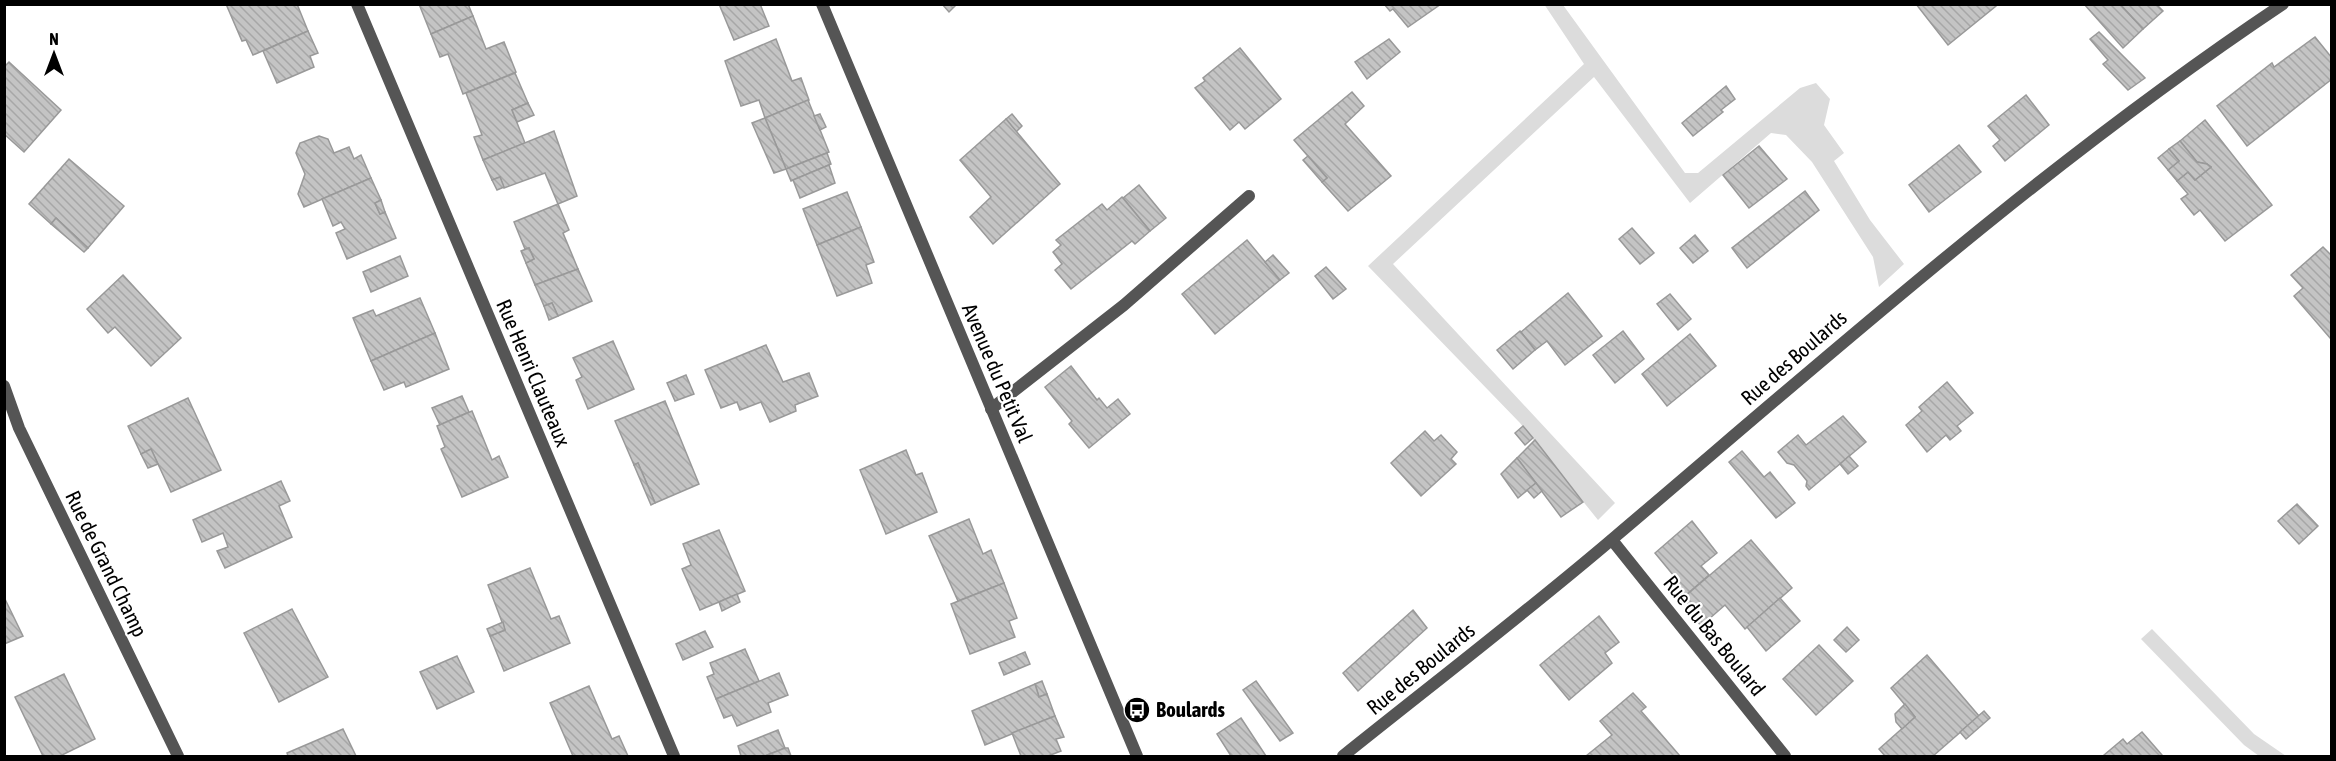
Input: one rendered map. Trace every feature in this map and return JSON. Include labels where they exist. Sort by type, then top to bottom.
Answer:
[{"type":"street","name":"Rue Henri Clauteaux","points":[[357,4],[674,756]]},
{"type":"street","name":"Avenue du Petit Val","points":[[822,4],[1137,756]]},
{"type":"street","name":"Rue des Boulards","points":[[1343,756],[1612,540],[1904,290],[2070,157],[2182,73],[2283,4]]},
{"type":"street","points":[[991,409],[1124,305],[1249,196]]},
{"type":"street","name":"Rue de Grand Champ","points":[[4,386],[20,429],[178,756]]},
{"type":"street","name":"Rue du Bas Boulard","points":[[1612,540],[1785,756]]},
{"type":"shaded area","points":[[1544,4],[1563,5],[1685,173],[1698,173],[1800,88],[1816,83],[1830,99],[1824,125],[1844,153],[1834,161],[1870,220],[1904,264],[1879,287],[1873,257],[1812,162],[1786,135],[1771,133],[1690,203],[1594,77],[1393,264],[1615,503],[1598,520],[1520,423],[1368,266],[1584,64]]},
{"type":"shaded area","points":[[2152,629],[2254,734],[2286,756],[2259,756],[2244,745],[2141,639]]},
{"type":"building","points":[[226,4],[297,4],[308,31],[253,55],[246,40],[242,41]]},
{"type":"building","points":[[419,4],[468,4],[473,16],[431,34]]},
{"type":"building","points":[[719,4],[760,4],[769,26],[734,40]]},
{"type":"building","points":[[942,4],[957,4],[949,12]]},
{"type":"building","points":[[1384,4],[1441,4],[1408,27],[1393,9],[1390,11]]},
{"type":"building","points":[[1916,4],[1995,4],[1996,6],[1948,45]]},
{"type":"building","points":[[2084,4],[2120,4],[2143,29],[2123,48]]},
{"type":"building","points":[[2120,4],[2156,4],[2163,11],[2143,29]]},
{"type":"building","points":[[473,16],[486,49],[504,42],[516,72],[463,94],[448,54],[440,57],[431,34]]},
{"type":"building","points":[[308,31],[318,53],[310,56],[314,67],[277,83],[263,51]]},
{"type":"building","points":[[2099,32],[2145,78],[2128,90],[2103,64],[2108,60],[2090,39]]},
{"type":"building","points":[[2315,37],[2332,58],[2332,79],[2247,146],[2217,106],[2272,63],[2274,67]]},
{"type":"building","points":[[776,39],[792,81],[801,78],[809,100],[765,118],[759,100],[741,106],[725,61]]},
{"type":"building","points":[[1389,39],[1400,52],[1367,79],[1355,62]]},
{"type":"building","points":[[1240,48],[1281,99],[1245,129],[1239,122],[1230,130],[1195,88],[1205,81],[1203,78]]},
{"type":"building","points":[[9,62],[61,110],[24,152],[4,134],[4,67]]},
{"type":"building","points":[[515,73],[528,103],[512,110],[525,143],[483,160],[474,137],[482,135],[466,93]]},
{"type":"building","points":[[1726,86],[1735,99],[1721,110],[1723,112],[1693,136],[1682,123]]},
{"type":"building","points":[[1352,92],[1364,106],[1345,124],[1391,176],[1348,211],[1322,182],[1327,178],[1294,140]]},
{"type":"building","points":[[2026,95],[2049,125],[2005,161],[1993,146],[2000,140],[1988,126]]},
{"type":"building","points":[[808,100],[829,152],[786,169],[765,118]]},
{"type":"building","points":[[528,103],[534,115],[517,122],[512,110]]},
{"type":"building","points":[[820,114],[826,127],[820,130],[814,116]]},
{"type":"building","points":[[1012,114],[1022,126],[1016,132],[1006,119]]},
{"type":"building","points":[[765,118],[786,169],[774,173],[752,123]]},
{"type":"building","points":[[1006,119],[1060,184],[993,244],[970,217],[991,197],[960,160]]},
{"type":"building","points":[[2205,120],[2272,205],[2225,241],[2200,210],[2194,215],[2181,199],[2188,194],[2177,181],[2188,172],[2195,180],[2211,167],[2197,162],[2180,141]]},
{"type":"building","points":[[554,131],[577,196],[558,204],[545,173],[504,188],[500,177],[492,180],[483,160]]},
{"type":"building","points":[[319,136],[328,139],[334,153],[349,147],[354,159],[361,155],[371,178],[304,207],[298,194],[305,174],[296,153],[300,143]]},
{"type":"building","points":[[2180,141],[2197,162],[2211,167],[2195,180],[2188,172],[2177,181],[2168,170],[2179,161],[2169,149]]},
{"type":"building","points":[[1959,145],[1981,172],[1929,212],[1909,185]]},
{"type":"building","points":[[1759,146],[1787,179],[1749,208],[1723,175]]},
{"type":"building","points":[[2169,149],[2179,161],[2168,170],[2158,158]]},
{"type":"building","points":[[827,153],[831,164],[791,181],[786,169]]},
{"type":"building","points":[[1308,156],[1327,178],[1322,182],[1303,160]]},
{"type":"building","points":[[69,159],[124,206],[88,248],[56,218],[51,224],[29,204]]},
{"type":"building","points":[[829,165],[835,183],[800,198],[793,180]]},
{"type":"building","points":[[500,177],[504,187],[497,190],[492,180]]},
{"type":"building","points":[[371,178],[381,200],[375,203],[380,214],[385,212],[396,238],[347,259],[336,233],[345,229],[341,222],[333,226],[322,199]]},
{"type":"building","points":[[1139,185],[1166,218],[1150,231],[1123,198]]},
{"type":"building","points":[[1805,191],[1819,210],[1747,268],[1732,248]]},
{"type":"building","points":[[847,192],[861,227],[817,245],[803,209]]},
{"type":"building","points":[[1122,197],[1150,231],[1135,244],[1132,241],[1071,289],[1055,270],[1062,264],[1053,252],[1061,245],[1056,240],[1102,204],[1107,210]]},
{"type":"building","points":[[381,200],[385,212],[380,214],[375,203]]},
{"type":"building","points":[[558,204],[569,230],[563,233],[578,269],[535,285],[526,263],[534,259],[529,248],[525,249],[514,222]]},
{"type":"building","points":[[56,218],[88,248],[84,252],[51,224]]},
{"type":"building","points":[[861,227],[874,262],[866,265],[872,283],[837,296],[817,245]]},
{"type":"building","points":[[1632,228],[1654,253],[1640,264],[1619,239]]},
{"type":"building","points":[[1695,235],[1708,251],[1693,263],[1680,248]]},
{"type":"building","points":[[1247,240],[1280,280],[1215,334],[1182,294]]},
{"type":"building","points":[[2323,247],[2332,256],[2332,336],[2330,338],[2294,296],[2303,288],[2291,275]]},
{"type":"building","points":[[529,248],[534,259],[526,263],[521,251]]},
{"type":"building","points":[[1273,255],[1289,273],[1280,280],[1265,262]]},
{"type":"building","points":[[400,256],[408,276],[371,292],[363,272]]},
{"type":"building","points":[[1326,267],[1346,289],[1333,299],[1315,276]]},
{"type":"building","points":[[578,269],[592,301],[558,316],[552,303],[544,306],[535,285]]},
{"type":"building","points":[[123,275],[181,338],[151,366],[115,327],[108,333],[87,309]]},
{"type":"building","points":[[1568,293],[1602,336],[1565,365],[1547,341],[1535,350],[1521,332]]},
{"type":"building","points":[[1670,294],[1691,319],[1678,330],[1657,304]]},
{"type":"building","points":[[420,298],[435,333],[371,361],[353,318],[373,310],[376,316]]},
{"type":"building","points":[[552,303],[558,316],[549,320],[544,306]]},
{"type":"building","points":[[1520,331],[1535,350],[1513,369],[1497,350]]},
{"type":"building","points":[[1623,331],[1644,359],[1615,383],[1593,355]]},
{"type":"building","points":[[435,333],[449,369],[406,387],[404,382],[384,390],[371,361]]},
{"type":"building","points":[[1690,334],[1716,366],[1667,406],[1642,374]]},
{"type":"building","points":[[613,341],[634,389],[588,409],[576,380],[582,377],[573,358]]},
{"type":"building","points":[[766,345],[783,382],[809,373],[818,396],[795,405],[796,411],[770,422],[761,402],[740,410],[737,402],[721,408],[705,370]]},
{"type":"building","points":[[1071,366],[1097,400],[1099,398],[1107,408],[1118,399],[1130,414],[1089,448],[1069,424],[1072,421],[1045,387]]},
{"type":"building","points":[[686,375],[694,394],[675,401],[667,383]]},
{"type":"building","points":[[1947,382],[1973,413],[1957,426],[1961,431],[1950,440],[1946,435],[1927,452],[1906,425],[1922,411],[1919,407]]},
{"type":"building","points":[[462,396],[469,412],[440,425],[432,408]]},
{"type":"building","points":[[188,398],[221,470],[171,492],[151,449],[141,454],[128,426]]},
{"type":"building","points":[[665,401],[699,484],[655,503],[638,463],[634,465],[615,421]]},
{"type":"building","points":[[472,411],[492,460],[499,456],[508,477],[462,497],[441,449],[445,447],[437,426]]},
{"type":"building","points":[[1843,416],[1866,442],[1809,490],[1806,486],[1807,481],[1794,465],[1787,463],[1778,452],[1798,435],[1806,445]]},
{"type":"building","points":[[1523,426],[1533,438],[1525,445],[1515,433]]},
{"type":"building","points":[[1425,431],[1434,441],[1441,435],[1457,452],[1451,459],[1456,464],[1421,496],[1391,463]]},
{"type":"building","points":[[1535,440],[1583,502],[1561,517],[1517,458]]},
{"type":"building","points":[[151,449],[158,464],[148,468],[141,454]]},
{"type":"building","points":[[906,450],[916,475],[922,473],[937,512],[886,534],[860,470]]},
{"type":"building","points":[[1742,451],[1764,477],[1770,472],[1795,503],[1776,518],[1729,462]]},
{"type":"building","points":[[1849,456],[1858,466],[1848,474],[1840,464]]},
{"type":"building","points":[[1517,458],[1536,483],[1518,498],[1501,474]]},
{"type":"building","points":[[638,463],[655,503],[651,505],[634,465]]},
{"type":"building","points":[[281,481],[290,501],[279,506],[292,537],[225,568],[217,551],[228,547],[223,533],[202,542],[193,520]]},
{"type":"building","points":[[1536,483],[1542,491],[1534,498],[1527,490]]},
{"type":"building","points":[[2297,504],[2318,526],[2299,544],[2278,521]]},
{"type":"building","points":[[969,519],[983,554],[991,550],[1004,583],[958,601],[929,536]]},
{"type":"building","points":[[1692,521],[1717,553],[1701,566],[1709,575],[1686,595],[1677,584],[1679,582],[1655,553]]},
{"type":"building","points":[[719,530],[745,591],[700,610],[682,569],[691,565],[683,544]]},
{"type":"building","points":[[1751,540],[1792,588],[1745,629],[1725,605],[1701,626],[1688,609],[1691,607],[1683,598]]},
{"type":"building","points":[[530,568],[551,619],[559,616],[570,643],[504,671],[490,636],[505,630],[488,585]]},
{"type":"building","points":[[1004,583],[1017,618],[1009,621],[1015,637],[970,654],[951,604]]},
{"type":"building","points":[[737,594],[740,602],[722,611],[719,602]]},
{"type":"building","points":[[4,597],[23,636],[4,644]]},
{"type":"building","points":[[1780,598],[1800,621],[1766,651],[1747,627]]},
{"type":"building","points":[[292,609],[328,677],[279,702],[244,633]]},
{"type":"building","points":[[1413,610],[1427,628],[1358,691],[1343,673]]},
{"type":"building","points":[[1599,616],[1619,642],[1605,653],[1612,663],[1569,700],[1540,665]]},
{"type":"building","points":[[503,622],[505,630],[490,636],[487,629]]},
{"type":"building","points":[[1847,627],[1859,640],[1846,652],[1834,640]]},
{"type":"building","points":[[705,631],[713,647],[683,660],[676,644]]},
{"type":"building","points":[[1819,645],[1853,681],[1816,715],[1783,679]]},
{"type":"building","points":[[745,649],[759,681],[716,699],[707,677],[714,674],[710,663]]},
{"type":"building","points":[[1025,652],[1030,664],[1004,675],[999,663]]},
{"type":"building","points":[[1927,655],[1979,716],[1933,756],[1885,756],[1879,749],[1915,717],[1891,688]]},
{"type":"building","points":[[457,656],[474,692],[437,709],[420,672]]},
{"type":"building","points":[[779,673],[788,695],[768,703],[771,712],[737,726],[732,715],[724,718],[716,699]]},
{"type":"building","points":[[64,674],[95,739],[60,756],[43,756],[15,697]]},
{"type":"building","points":[[1042,681],[1047,694],[1039,697],[1035,684]]},
{"type":"building","points":[[1256,681],[1293,733],[1280,741],[1243,690]]},
{"type":"building","points":[[1035,684],[1039,697],[1047,694],[1055,716],[985,745],[972,711]]},
{"type":"building","points":[[589,686],[612,739],[619,736],[628,756],[573,756],[550,703]]},
{"type":"building","points":[[1633,693],[1646,707],[1641,711],[1680,756],[1586,756],[1612,735],[1600,721]]},
{"type":"building","points":[[1905,704],[1915,717],[1902,729],[1896,722],[1895,714]]},
{"type":"building","points":[[1984,711],[1990,718],[1966,739],[1960,732]]},
{"type":"building","points":[[1055,716],[1064,737],[1056,739],[1061,751],[1048,756],[1021,756],[1012,733]]},
{"type":"building","points":[[1241,718],[1266,756],[1231,756],[1217,734]]},
{"type":"building","points":[[343,729],[356,756],[288,756],[287,753]]},
{"type":"building","points":[[778,730],[785,748],[765,756],[741,756],[738,746]]},
{"type":"building","points":[[2142,732],[2162,755],[2104,755],[2123,739],[2127,744]]},
{"type":"building","points":[[788,748],[791,756],[765,756]]},
{"type":"place","name":"Boulards","points":[[1137,710]]}]
